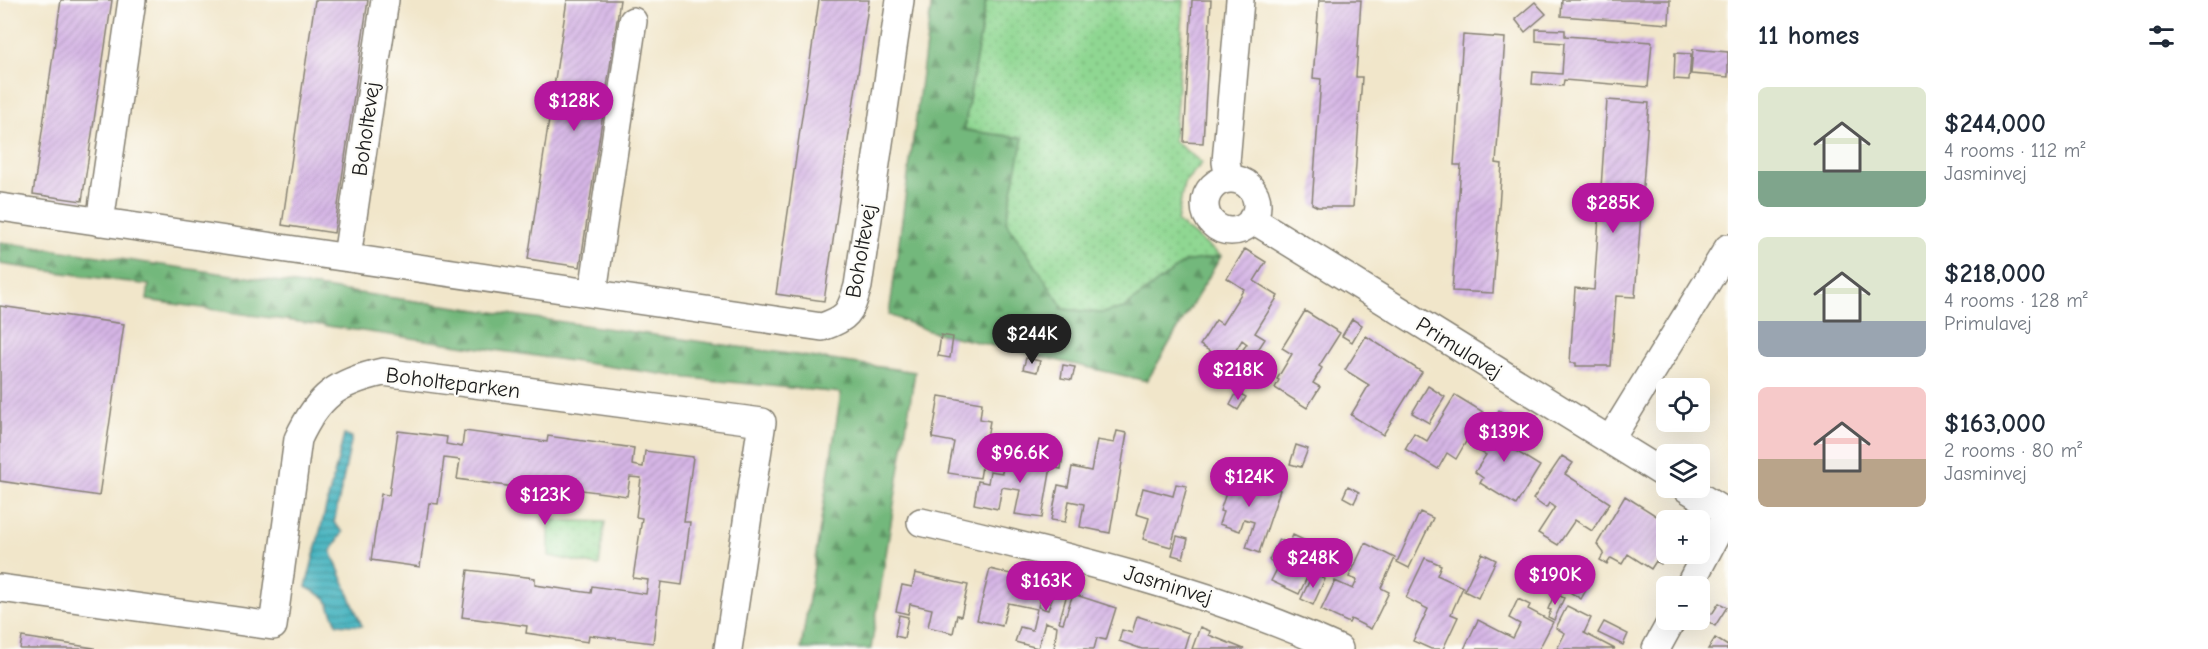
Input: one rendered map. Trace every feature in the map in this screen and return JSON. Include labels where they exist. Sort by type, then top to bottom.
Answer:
[{"type":"street","points":[[100,222],[132,0]]},
{"type":"street","name":"Boholtevej","points":[[347,257],[385,0]]},
{"type":"street","name":"Boholtevej","points":[[0,207],[822,327],[840,321],[850,310],[858,286],[900,0]]},
{"type":"street","points":[[1229,179],[1226,162],[1240,0]]},
{"type":"street","points":[[593,292],[633,21]]},
{"type":"street","points":[[1229,179],[1240,181],[1252,190],[1257,205],[1252,219],[1240,229],[1231,231],[1221,229],[1209,219],[1205,210],[1207,195],[1216,183],[1229,179]]},
{"type":"street","name":"Primulavej","points":[[1252,219],[1656,470]]},
{"type":"street","points":[[1610,440],[1728,248]]},
{"type":"street","name":"Boholteparken","points":[[0,588],[273,626],[298,439],[310,413],[330,392],[355,378],[383,372],[762,422],[728,649]]},
{"type":"street","points":[[1694,576],[1728,514],[1702,498]]},
{"type":"street","name":"Jasminvej","points":[[921,522],[1168,584],[1263,617],[1339,649]]},
{"type":"street","points":[[1656,649],[1666,630]]},
{"type":"green space","points":[[932,0],[986,0],[964,130],[1023,138],[1006,221],[1064,309],[1101,313],[1124,308],[1184,262],[1221,256],[1147,381],[929,331],[889,315]]},
{"type":"green space","points":[[986,0],[1184,0],[1174,141],[1202,163],[1184,183],[1177,222],[1221,256],[1147,381],[929,331]]},
{"type":"green space","points":[[0,242],[915,372],[871,649],[801,649],[841,393],[689,378],[147,300],[149,285],[0,264]]},
{"type":"green space","points":[[549,520],[605,522],[599,566],[549,556]]},
{"type":"water","points":[[344,435],[352,437],[334,523],[343,532],[331,551],[362,626],[337,624],[326,598],[306,587]]},
{"type":"building","points":[[61,0],[112,0],[82,201],[33,194]]},
{"type":"building","points":[[315,0],[368,0],[334,233],[282,225]]},
{"type":"building","points":[[567,0],[620,0],[580,267],[528,259]]},
{"type":"building","points":[[819,0],[869,0],[824,301],[776,294]]},
{"type":"building","points":[[1192,0],[1211,0],[1203,143],[1184,142]]},
{"type":"building","points":[[1319,0],[1361,0],[1356,77],[1362,77],[1353,207],[1318,207],[1312,204],[1321,79],[1313,78]]},
{"type":"building","points":[[1562,0],[1670,0],[1669,24],[1561,16]]},
{"type":"building","points":[[1535,2],[1546,14],[1525,32],[1515,19]]},
{"type":"building","points":[[1536,29],[1565,30],[1565,36],[1652,42],[1648,87],[1564,80],[1563,86],[1532,84],[1533,72],[1562,74],[1564,43],[1536,41]]},
{"type":"building","points":[[1463,35],[1505,38],[1496,163],[1502,164],[1493,293],[1452,291],[1461,165],[1454,165]]},
{"type":"building","points":[[1693,49],[1728,52],[1728,77],[1691,74]]},
{"type":"building","points":[[1675,53],[1691,54],[1689,80],[1674,79]]},
{"type":"building","points":[[1607,100],[1649,103],[1635,297],[1616,296],[1611,366],[1576,366],[1576,363],[1570,363],[1575,288],[1594,290]]},
{"type":"building","points":[[1245,249],[1266,262],[1254,281],[1278,296],[1255,333],[1265,339],[1252,359],[1241,352],[1247,344],[1242,340],[1228,363],[1200,345],[1216,320],[1222,324],[1244,289],[1227,278]]},
{"type":"building","points":[[0,306],[124,324],[99,496],[0,481]]},
{"type":"building","points":[[1305,311],[1340,333],[1319,366],[1322,368],[1313,383],[1320,387],[1307,408],[1275,388],[1279,380],[1277,379],[1292,354],[1282,348]]},
{"type":"building","points":[[1352,319],[1362,325],[1352,342],[1342,336]]},
{"type":"building","points":[[941,335],[953,337],[950,358],[938,356]]},
{"type":"building","points":[[1366,336],[1422,372],[1383,435],[1351,415],[1369,385],[1345,370]]},
{"type":"building","points":[[1026,358],[1040,361],[1037,372],[1023,369]]},
{"type":"building","points":[[1063,365],[1075,367],[1072,380],[1061,378]]},
{"type":"building","points":[[1428,386],[1445,397],[1429,423],[1412,413]]},
{"type":"building","points":[[1237,392],[1246,397],[1238,410],[1230,405]]},
{"type":"building","points":[[1455,395],[1483,412],[1456,459],[1447,453],[1438,469],[1405,449],[1414,433],[1427,441]]},
{"type":"building","points":[[939,396],[982,403],[980,419],[990,421],[980,478],[948,473],[954,442],[932,438]]},
{"type":"building","points":[[1499,410],[1511,418],[1498,440],[1540,466],[1516,505],[1480,483],[1483,478],[1475,472],[1486,455],[1475,449]]},
{"type":"building","points":[[398,431],[447,437],[446,444],[462,447],[464,431],[547,442],[548,436],[634,448],[632,465],[643,467],[645,451],[693,457],[684,522],[690,522],[682,585],[661,582],[653,643],[589,635],[588,642],[526,633],[527,626],[462,617],[468,570],[535,578],[535,585],[591,593],[592,586],[646,594],[648,580],[633,578],[642,518],[636,517],[641,478],[630,477],[627,496],[544,485],[543,491],[457,479],[460,460],[444,458],[438,504],[429,503],[420,567],[371,560],[381,494],[389,495]]},
{"type":"building","points":[[1117,431],[1127,433],[1110,533],[1080,527],[1084,504],[1069,501],[1065,522],[1051,520],[1058,485],[1068,487],[1072,467],[1091,471],[1097,440],[1114,443]]},
{"type":"building","points":[[1296,445],[1308,449],[1301,467],[1290,464]]},
{"type":"building","points":[[1051,451],[1063,453],[1061,469],[1051,467],[1042,518],[1015,514],[1020,490],[1002,487],[998,509],[974,504],[978,481],[988,483],[990,471],[1002,473],[1005,457],[1027,461],[1028,454],[1044,457],[1043,464],[1048,464]]},
{"type":"building","points":[[1562,456],[1573,463],[1565,474],[1610,503],[1592,531],[1575,520],[1558,545],[1538,533],[1555,507],[1549,503],[1546,508],[1533,499]]},
{"type":"building","points":[[1233,472],[1280,490],[1259,553],[1246,548],[1254,522],[1244,519],[1240,531],[1219,524],[1223,512],[1220,511]]},
{"type":"building","points":[[1176,484],[1187,486],[1171,547],[1143,539],[1149,518],[1136,514],[1143,488],[1173,496]]},
{"type":"building","points":[[1348,486],[1359,492],[1354,503],[1343,497]]},
{"type":"building","points":[[1625,496],[1656,516],[1656,561],[1651,569],[1628,554],[1622,564],[1611,558],[1607,564],[1600,560],[1604,553],[1597,544]]},
{"type":"building","points":[[1420,512],[1433,518],[1409,568],[1397,562]]},
{"type":"building","points":[[1293,535],[1327,551],[1321,564],[1315,561],[1299,594],[1271,581],[1279,565],[1269,560],[1279,539],[1289,544]]},
{"type":"building","points":[[1177,536],[1188,539],[1183,558],[1172,555]]},
{"type":"building","points":[[1365,543],[1395,558],[1381,588],[1389,592],[1371,629],[1351,619],[1349,623],[1321,610],[1335,581],[1353,589],[1357,580],[1349,577]]},
{"type":"building","points":[[1482,553],[1496,560],[1478,598],[1464,591]]},
{"type":"building","points":[[1425,558],[1441,565],[1437,575],[1463,587],[1451,614],[1458,617],[1443,649],[1431,649],[1413,641],[1428,609],[1406,598]]},
{"type":"building","points":[[990,569],[1044,582],[1038,607],[1048,610],[1055,590],[1067,594],[1059,622],[1063,623],[1073,594],[1116,608],[1106,640],[1097,638],[1094,649],[1054,649],[1057,626],[1045,622],[1038,648],[1015,642],[1020,627],[1032,630],[1037,609],[1008,603],[1002,626],[977,620]]},
{"type":"building","points":[[915,573],[968,585],[961,616],[957,615],[953,633],[928,627],[932,609],[910,604],[908,614],[896,611],[902,585],[912,587]]},
{"type":"building","points":[[1313,573],[1325,579],[1313,605],[1301,599]]},
{"type":"building","points":[[1578,575],[1590,583],[1581,599],[1568,591]]},
{"type":"building","points":[[1555,593],[1564,598],[1554,620],[1548,617],[1551,610],[1548,609]]},
{"type":"building","points":[[1518,599],[1530,605],[1528,609],[1553,622],[1539,649],[1464,649],[1478,620],[1513,638],[1520,624],[1509,618]]},
{"type":"building","points":[[1719,603],[1727,607],[1715,626],[1710,623],[1710,613],[1712,614]]},
{"type":"building","points":[[1567,606],[1591,618],[1584,633],[1615,649],[1557,649],[1565,633],[1556,628]]},
{"type":"building","points":[[899,615],[908,617],[904,638],[895,636]]},
{"type":"building","points":[[1137,616],[1189,633],[1184,649],[1142,649],[1119,641],[1122,630],[1132,633]]},
{"type":"building","points":[[1604,622],[1628,634],[1623,645],[1598,633]]},
{"type":"building","points":[[1200,627],[1210,631],[1209,635],[1244,649],[1192,649]]},
{"type":"building","points":[[22,637],[94,648],[94,649],[20,649]]},
{"type":"building","points":[[1715,638],[1728,646],[1728,649],[1708,649]]}]
